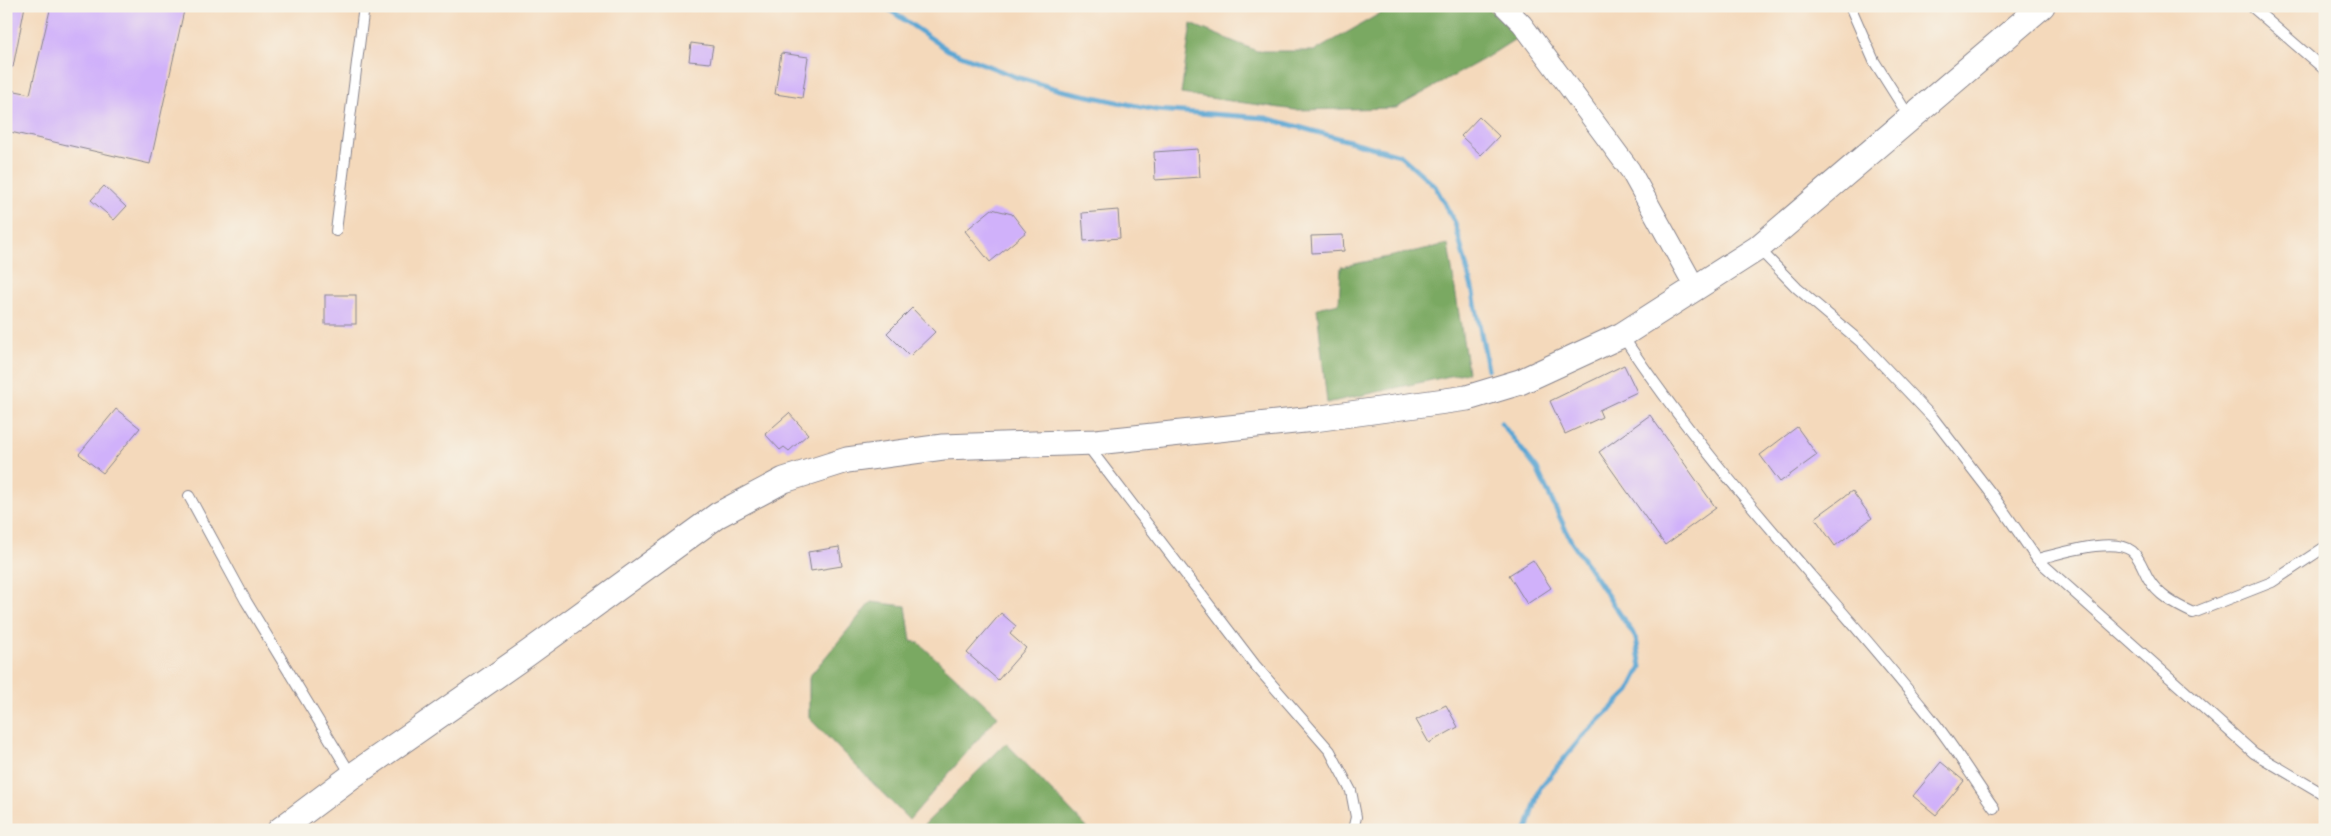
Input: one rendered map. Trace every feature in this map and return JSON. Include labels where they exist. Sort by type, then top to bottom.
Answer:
[{"type":"street","points":[[1504,6],[1522,24],[1630,170],[1696,289]]},
{"type":"street","points":[[280,830],[352,776],[519,660],[718,515],[784,480],[847,460],[943,447],[1085,442],[1314,419],[1467,398],[1520,382],[1622,335],[1758,248],[2042,6]]},
{"type":"lane","points":[[336,231],[364,6]]},
{"type":"lane","points":[[1850,6],[1874,61],[1910,118]]},
{"type":"lane","points":[[2251,6],[2325,70]]},
{"type":"lane","points":[[1758,248],[1797,288],[1862,343],[1933,418],[1994,497],[2037,559],[2254,753],[2325,795]]},
{"type":"lane","points":[[1622,335],[1657,389],[1740,492],[1933,719],[1994,808]]},
{"type":"lane","points":[[1085,442],[1255,665],[1330,751],[1351,791],[1356,817],[1353,830]]},
{"type":"lane","points":[[189,496],[246,601],[352,776]]},
{"type":"lane","points":[[2037,559],[2084,548],[2118,545],[2132,551],[2148,580],[2161,594],[2173,604],[2193,613],[2272,582],[2325,547]]},
{"type":"green space","points":[[1393,6],[1485,6],[1520,36],[1484,59],[1396,108],[1295,110],[1181,94],[1191,24],[1257,51],[1315,51]]},
{"type":"green space","points":[[1448,244],[1468,372],[1327,403],[1317,308],[1339,303],[1341,267]]},
{"type":"green space","points":[[871,602],[906,606],[911,641],[919,643],[998,716],[909,820],[809,718],[809,677]]},
{"type":"green space","points":[[1006,743],[1089,830],[919,830]]},
{"type":"building","points":[[6,6],[25,6],[13,67],[6,66]]},
{"type":"building","points":[[51,6],[185,6],[150,164],[6,131],[6,89],[30,94]]},
{"type":"building","points":[[691,43],[713,46],[710,63],[689,61]]},
{"type":"building","points":[[781,53],[808,57],[802,98],[775,94]]},
{"type":"building","points":[[1479,117],[1499,136],[1481,155],[1461,136]]},
{"type":"building","points":[[1198,149],[1200,177],[1155,180],[1154,152]]},
{"type":"building","points":[[104,186],[126,207],[114,220],[91,200]]},
{"type":"building","points":[[992,209],[1012,214],[1026,232],[990,262],[965,231]]},
{"type":"building","points":[[1118,210],[1120,238],[1084,241],[1082,213]]},
{"type":"building","points":[[1343,235],[1344,251],[1312,253],[1311,236]]},
{"type":"building","points":[[325,295],[356,295],[356,324],[325,324]]},
{"type":"building","points":[[912,308],[935,332],[910,356],[887,333]]},
{"type":"building","points":[[1624,365],[1637,392],[1599,410],[1602,417],[1565,434],[1550,401]]},
{"type":"building","points":[[116,409],[140,428],[103,473],[79,454]]},
{"type":"building","points":[[789,413],[808,434],[789,451],[784,447],[780,450],[765,434]]},
{"type":"building","points":[[1650,415],[1716,508],[1665,545],[1599,452]]},
{"type":"building","points":[[1797,427],[1817,455],[1780,482],[1760,455]]},
{"type":"building","points":[[1852,491],[1872,518],[1835,546],[1815,518]]},
{"type":"building","points":[[839,547],[842,566],[811,571],[808,552]]},
{"type":"building","points":[[1533,560],[1551,588],[1527,604],[1509,575]]},
{"type":"building","points":[[1001,613],[1016,626],[1010,634],[1026,648],[998,680],[967,653]]},
{"type":"building","points":[[1446,705],[1458,727],[1429,743],[1416,720]]},
{"type":"building","points":[[1941,762],[1964,781],[1936,815],[1913,796]]},
{"type":"waterway","points":[[884,6],[948,50],[1016,77],[1060,90],[1156,110],[1266,118],[1400,155],[1435,186],[1455,223],[1472,288],[1488,369]]},
{"type":"waterway","points":[[1501,423],[1537,469],[1571,541],[1636,638],[1641,667],[1629,691],[1582,737],[1540,788],[1527,830]]}]
